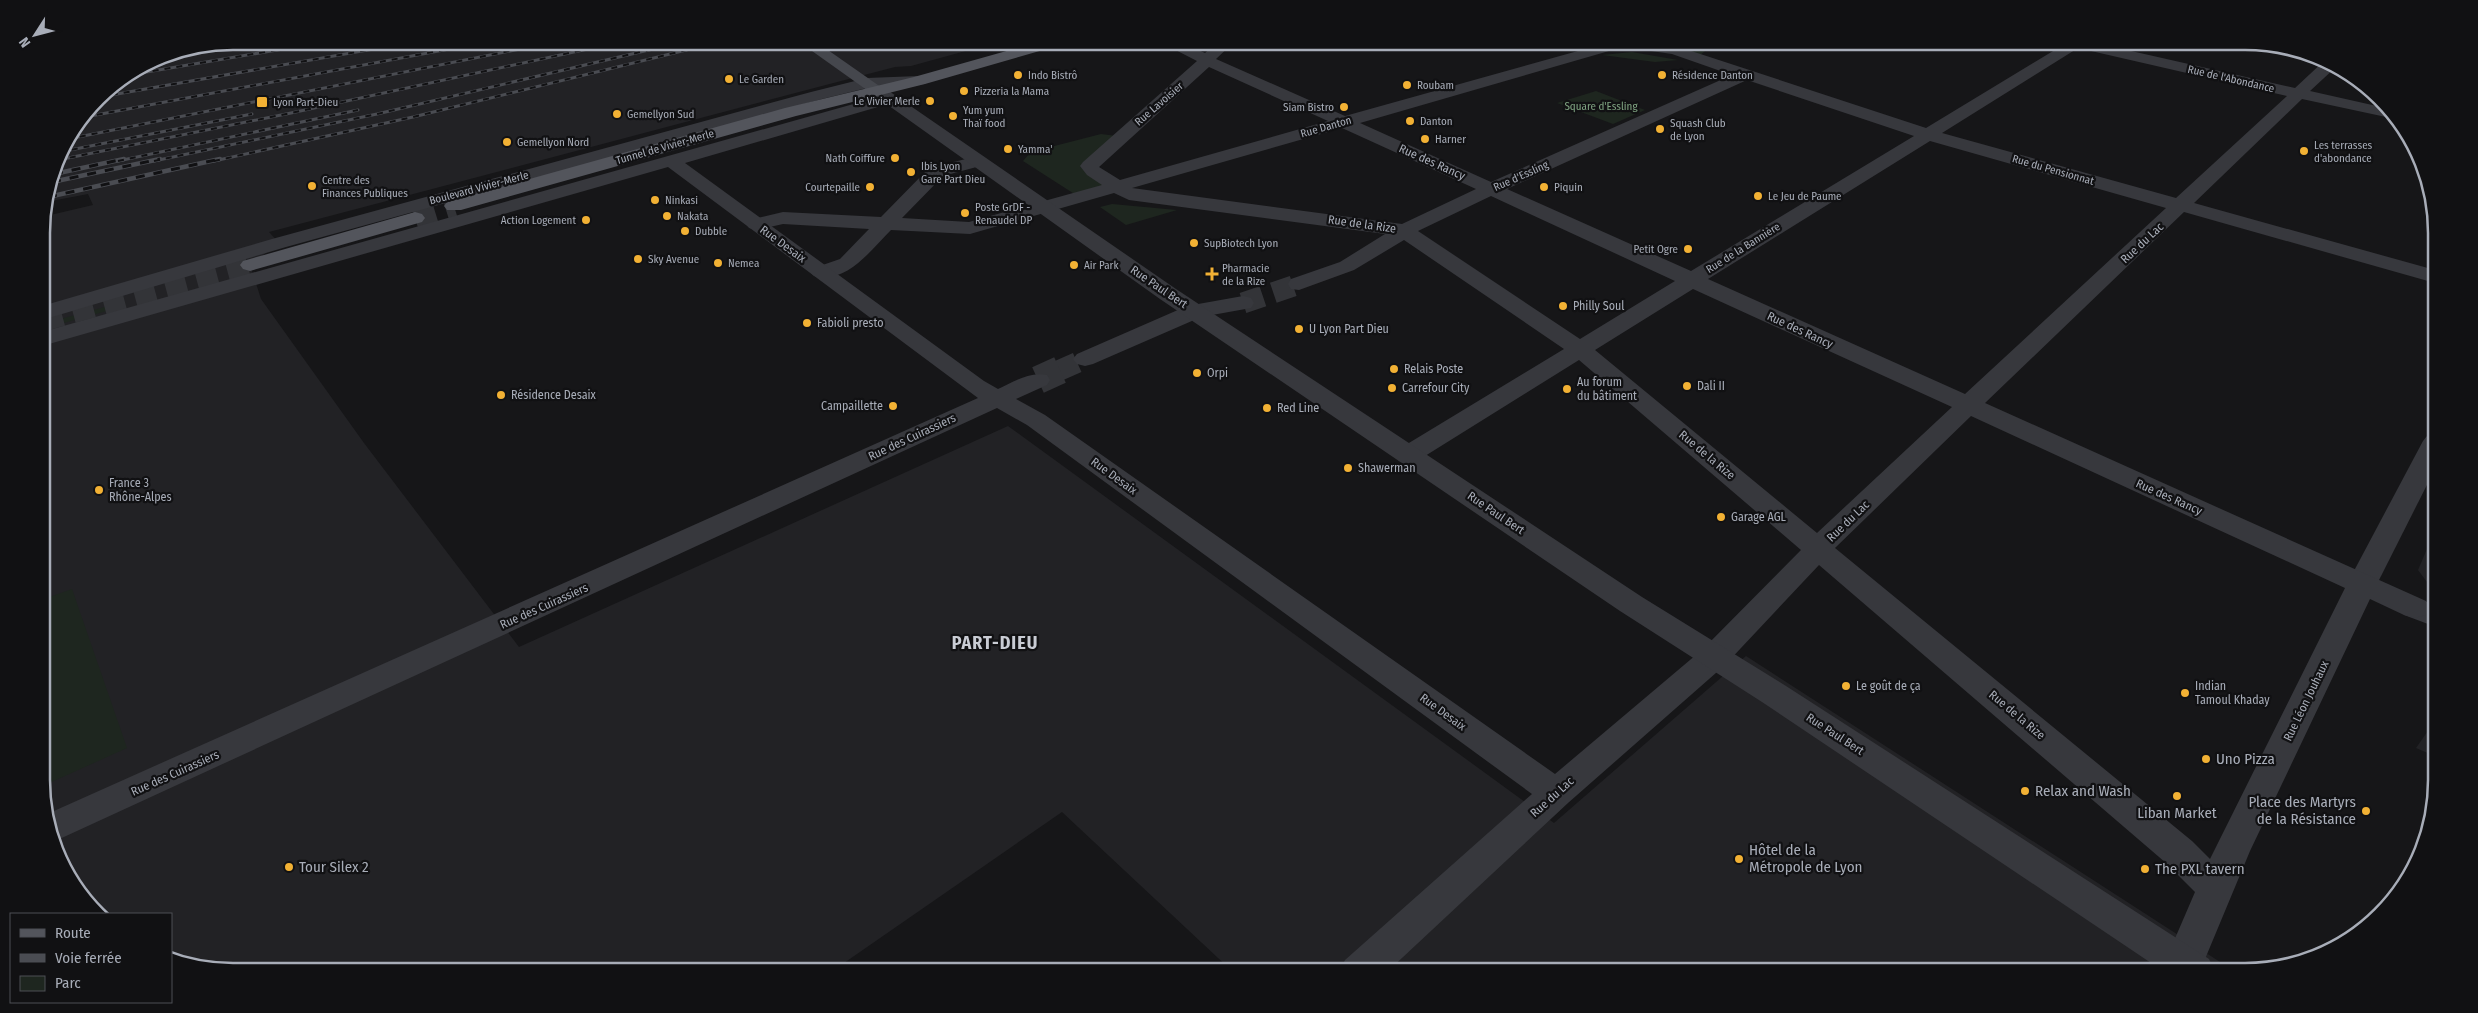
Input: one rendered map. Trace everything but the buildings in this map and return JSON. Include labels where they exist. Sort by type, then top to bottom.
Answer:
[{"type":"main road","name":"Rue Paul Bert","points":[[818,50],[878,90]]},
{"type":"main road","name":"Boulevard Vivier-Merle","points":[[878,90],[918,81],[1027,50]]},
{"type":"main road","name":"Tunnel de Vivier-Merle","points":[[454,206],[878,90]]},
{"type":"main road","points":[[250,265],[415,218]]},
{"type":"street","name":"Rue des Rancy","points":[[1185,50],[1968,407],[2426,612]]},
{"type":"street","name":"Rue Lavoisier","points":[[1089,166],[1218,50]]},
{"type":"street","name":"Rue Danton","points":[[756,224],[783,218],[970,228],[1592,50]]},
{"type":"street","name":"Rue du Pensionnat","points":[[1674,50],[1926,134],[2428,275]]},
{"type":"street","name":"Rue de la Bannière","points":[[1408,454],[2060,50]]},
{"type":"street","name":"Rue de l'Abondance","points":[[2108,50],[2384,113]]},
{"type":"street","name":"Rue du Lac","points":[[1369,963],[1556,793],[1714,657],[1834,532],[2325,68]]},
{"type":"street","name":"Rue d'Essling","points":[[1299,284],[1347,266],[1394,239],[1403,230],[1747,74]]},
{"type":"street","name":"Boulevard Vivier-Merle","points":[[50,337],[671,161],[878,90]]},
{"type":"street","name":"Boulevard Vivier-Merle","points":[[50,310],[278,243],[878,90]]},
{"type":"street","name":"Rue Paul Bert","points":[[878,90],[1195,311],[1631,604],[1774,694],[2181,963]]},
{"type":"street","name":"Rue Desaix","points":[[671,161],[975,386],[1036,420],[1556,793]]},
{"type":"street","points":[[821,272],[847,263],[936,172],[978,161]]},
{"type":"street","name":"Rue de la Rize","points":[[1089,166],[1093,171],[1129,194],[1403,230],[1580,349],[1820,548],[2179,852],[2215,888]]},
{"type":"street","points":[[1085,359],[1195,311],[1243,304]]},
{"type":"street","name":"Rue des Cuirassiers","points":[[56,827],[1038,380]]},
{"type":"street","name":"Rue Léon Jouhaux","points":[[2190,963],[2215,888],[2362,584],[2428,456]]},
{"type":"shaded area","points":[[221,50],[969,50],[911,66],[895,67],[841,81],[269,232],[279,243],[250,265],[261,299],[364,443],[519,647],[1008,426],[1554,823],[1746,656],[2222,963],[1223,963],[1062,812],[844,963],[221,963],[185,957],[172,952],[172,913],[106,913],[95,901],[74,872],[64,850],[56,828],[50,792],[50,221],[51,215],[93,205],[88,194],[53,201],[56,185],[74,141],[103,103],[141,74],[163,64],[185,56]]},
{"type":"shaded area","points":[[2428,547],[2428,583],[2418,570]]},
{"type":"shaded area","points":[[2428,731],[2428,753],[2416,748]]},
{"type":"green space","points":[[1669,50],[1706,50],[1700,55]]},
{"type":"green space","points":[[1632,52],[1678,60],[1655,62],[1602,55]]},
{"type":"green space","name":"Square d'Essling","points":[[1596,91],[1645,110],[1613,124],[1557,103]]},
{"type":"green space","points":[[1101,134],[1117,136],[1084,166],[1110,185],[1076,195],[1023,161],[1031,152]]},
{"type":"green space","points":[[1112,204],[1177,210],[1126,225],[1100,207]]},
{"type":"green space","points":[[112,305],[114,309],[50,327],[50,322]]},
{"type":"green space","points":[[72,589],[127,748],[50,783],[50,780],[50,597]]},
{"type":"tunnel","points":[[415,218],[454,206]]},
{"type":"tunnel","points":[[50,319],[250,265]]},
{"type":"tunnel","points":[[1243,303],[1299,284]]},
{"type":"tunnel","points":[[1058,371],[1085,359]]},
{"type":"tunnel","points":[[1038,380],[1060,370]]},
{"type":"railway","points":[[145,72],[277,50]]},
{"type":"railway","points":[[112,95],[368,50]]},
{"type":"railway","points":[[92,116],[444,50]]},
{"type":"railway","points":[[77,137],[515,50]]},
{"type":"railway","points":[[66,158],[291,113],[583,50]]},
{"type":"railway","points":[[154,161],[377,114],[649,50]]},
{"type":"railway","points":[[214,161],[413,117],[686,50]]},
{"type":"railway","points":[[118,161],[358,110]]},
{"type":"railway","points":[[70,150],[252,114]]},
{"type":"railway","points":[[61,173],[124,159]]},
{"type":"railway","points":[[58,181],[160,159]]},
{"type":"railway","points":[[54,196],[220,159]]},
{"type":"place","name":"Indo Bistrô","points":[[1018,75]]},
{"type":"place","name":"Résidence Danton","points":[[1662,75]]},
{"type":"place","name":"Le Garden","points":[[729,79]]},
{"type":"place","name":"Roubam","points":[[1407,85]]},
{"type":"place","name":"Pizzeria la Mama","points":[[964,91]]},
{"type":"place","name":"Le Vivier Merle","points":[[930,101]]},
{"type":"place","name":"Lyon Part-Dieu","points":[[262,102]]},
{"type":"place","name":"Siam Bistro","points":[[1344,107]]},
{"type":"place","name":"Gemellyon Sud","points":[[617,114]]},
{"type":"place","name":"Yum yum Thaï food","points":[[953,116]]},
{"type":"place","name":"Danton","points":[[1410,121]]},
{"type":"place","name":"Squash Club de Lyon","points":[[1660,129]]},
{"type":"place","name":"Harner","points":[[1425,139]]},
{"type":"place","name":"Gemellyon Nord","points":[[507,142]]},
{"type":"place","name":"Yamma'","points":[[1008,149]]},
{"type":"place","name":"Les terrasses d'abondance","points":[[2304,151]]},
{"type":"place","name":"Nath Coiffure","points":[[895,158]]},
{"type":"place","name":"Ibis Lyon Gare Part Dieu","points":[[911,172]]},
{"type":"place","name":"Centre des Finances Publiques","points":[[312,186]]},
{"type":"place","name":"Courtepaille","points":[[870,187]]},
{"type":"place","name":"Piquin","points":[[1544,187]]},
{"type":"place","name":"Le Jeu de Paume","points":[[1758,196]]},
{"type":"place","name":"Ninkasi","points":[[655,200]]},
{"type":"place","name":"Poste GrDF - Renaudel DP","points":[[965,213]]},
{"type":"place","name":"Nakata","points":[[667,216]]},
{"type":"place","name":"Action Logement","points":[[586,220]]},
{"type":"place","name":"Dubble","points":[[685,231]]},
{"type":"place","name":"SupBiotech Lyon","points":[[1194,243]]},
{"type":"place","name":"Petit Ogre","points":[[1688,249]]},
{"type":"place","name":"Sky Avenue","points":[[638,259]]},
{"type":"place","name":"Nemea","points":[[718,263]]},
{"type":"place","name":"Air Park","points":[[1074,265]]},
{"type":"place","name":"Pharmacie de la Rize","points":[[1212,274]]},
{"type":"place","name":"Philly Soul","points":[[1563,306]]},
{"type":"place","name":"Fabioli presto","points":[[807,323]]},
{"type":"place","name":"U Lyon Part Dieu","points":[[1299,329]]},
{"type":"place","name":"Relais Poste","points":[[1394,369]]},
{"type":"place","name":"Orpi","points":[[1197,373]]},
{"type":"place","name":"Dali II","points":[[1687,386]]},
{"type":"place","name":"Carrefour City","points":[[1392,388]]},
{"type":"place","name":"Au forum du bâtiment","points":[[1567,389]]},
{"type":"place","name":"Résidence Desaix","points":[[501,395]]},
{"type":"place","name":"Campaillette","points":[[893,406]]},
{"type":"place","name":"Red Line","points":[[1267,408]]},
{"type":"place","name":"Shawerman","points":[[1348,468]]},
{"type":"place","name":"France 3 Rhône-Alpes","points":[[99,490]]},
{"type":"place","name":"Garage AGL","points":[[1721,517]]},
{"type":"place","name":"Le goût de ça","points":[[1846,686]]},
{"type":"place","name":"Indian Tamoul Khaday","points":[[2185,693]]},
{"type":"place","name":"Uno Pizza","points":[[2206,759]]},
{"type":"place","name":"Relax and Wash","points":[[2025,791]]},
{"type":"place","name":"Liban Market","points":[[2177,796]]},
{"type":"place","name":"Place des Martyrs de la Résistance","points":[[2366,811]]},
{"type":"place","name":"Hôtel de la Métropole de Lyon","points":[[1739,859]]},
{"type":"place","name":"Tour Silex 2","points":[[289,867]]},
{"type":"place","name":"The PXL tavern","points":[[2145,869]]},
{"type":"district","name":"PART-DIEU","points":[[995,643]]}]
